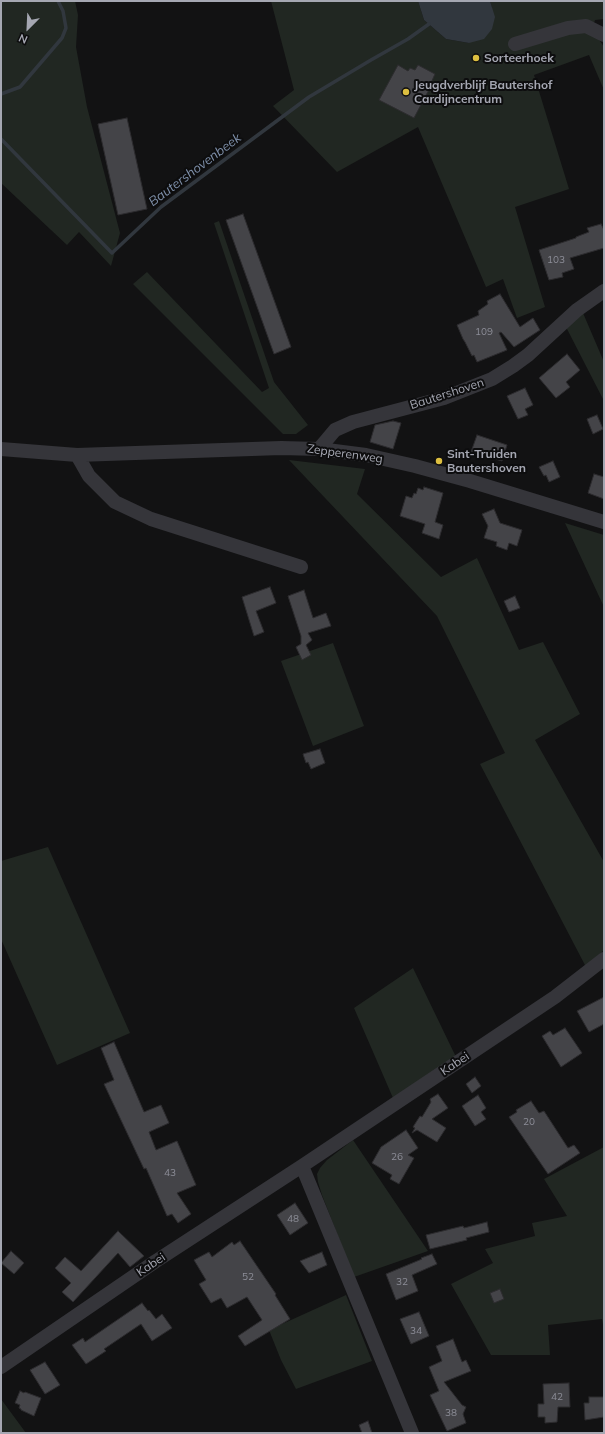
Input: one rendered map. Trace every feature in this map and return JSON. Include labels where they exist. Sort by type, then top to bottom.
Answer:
[{"type":"street","points":[[515,44],[568,28],[586,26],[604,35]]},
{"type":"street","name":"Bautershoven","points":[[319,449],[334,430],[353,422],[444,398],[492,379],[528,355],[577,310],[604,291]]},
{"type":"street","name":"Zepperenweg","points":[[1,449],[77,455],[273,448],[319,449],[366,455],[415,466],[470,481],[604,522]]},
{"type":"street","points":[[77,455],[89,476],[115,502],[151,519],[302,567]]},
{"type":"street","name":"Kabei","points":[[1,1367],[156,1261],[302,1166],[555,997],[604,959]]},
{"type":"street","points":[[302,1166],[412,1433]]},
{"type":"shaded area","points":[[1,1],[75,1],[78,15],[76,47],[87,107],[120,233],[111,266],[79,232],[67,245],[1,183]]},
{"type":"shaded area","points":[[271,1],[418,1],[424,20],[446,39],[469,43],[492,8],[490,1],[604,1],[604,19],[595,20],[592,29],[604,47],[604,90],[589,55],[534,75],[569,189],[515,207],[545,307],[517,318],[503,279],[486,287],[418,127],[337,172],[273,106],[294,90]]},
{"type":"shaded area","points":[[418,1],[490,1],[495,17],[492,29],[484,39],[469,43],[446,39],[424,20]]},
{"type":"shaded area","points":[[219,221],[274,382],[308,425],[296,434],[283,434],[133,284],[147,272],[262,392],[269,388],[214,223]]},
{"type":"shaded area","points":[[583,313],[604,362],[604,401],[566,327]]},
{"type":"shaded area","points":[[289,460],[365,469],[357,494],[441,577],[477,558],[519,650],[543,642],[580,714],[535,740],[604,862],[604,950],[586,967],[480,764],[505,753],[437,616]]},
{"type":"shaded area","points":[[565,523],[604,535],[604,607]]},
{"type":"shaded area","points":[[333,643],[364,726],[313,746],[281,661]]},
{"type":"shaded area","points":[[48,847],[130,1033],[57,1065],[1,939],[1,861]]},
{"type":"shaded area","points":[[413,968],[456,1057],[393,1098],[354,1008]]},
{"type":"shaded area","points":[[353,1140],[428,1251],[354,1277],[322,1195],[317,1174],[327,1160]]},
{"type":"shaded area","points":[[604,1147],[604,1331],[602,1319],[548,1325],[550,1355],[491,1355],[451,1284],[493,1263],[485,1249],[535,1236],[532,1223],[567,1216],[544,1179]]},
{"type":"shaded area","points":[[346,1295],[372,1361],[296,1389],[281,1360],[269,1330]]},
{"type":"shaded area","points":[[1,1399],[26,1433],[1,1433]]},
{"type":"building","name":"Jeugdverblijf Bautershof Cardijncentrum","points":[[398,65],[408,71],[410,68],[415,70],[418,65],[435,74],[431,83],[432,84],[414,118],[379,100]]},
{"type":"building","points":[[127,118],[147,209],[118,215],[98,124]]},
{"type":"building","points":[[243,214],[291,347],[274,354],[226,220]]},
{"type":"building","points":[[601,224],[604,230],[604,248],[570,258],[574,269],[562,273],[563,277],[549,280],[539,250],[576,238],[589,232],[587,228]]},
{"type":"building","points":[[500,294],[520,327],[533,318],[540,330],[514,347],[501,332],[499,333],[507,350],[477,362],[474,355],[472,356],[457,325],[479,315],[478,311],[488,304],[487,301]]},
{"type":"building","points":[[567,354],[580,370],[566,382],[570,387],[556,398],[539,378]]},
{"type":"building","points":[[525,388],[533,405],[525,409],[528,415],[518,419],[507,396]]},
{"type":"building","points":[[597,415],[603,429],[593,434],[587,419]]},
{"type":"building","points":[[393,421],[401,423],[393,449],[370,442],[375,425]]},
{"type":"building","points":[[477,435],[507,445],[502,461],[471,452]]},
{"type":"building","points":[[553,461],[560,477],[549,482],[546,475],[544,476],[539,467]]},
{"type":"building","points":[[594,474],[604,477],[604,499],[588,493]]},
{"type":"building","points":[[424,487],[443,493],[435,522],[443,525],[439,539],[422,533],[425,524],[400,516],[406,496],[412,498],[414,493],[416,494],[418,488],[423,490]]},
{"type":"building","points":[[494,509],[500,523],[522,530],[517,546],[509,543],[507,550],[496,546],[497,542],[484,538],[488,526],[482,514]]},
{"type":"building","points":[[270,587],[276,603],[256,611],[264,632],[254,636],[242,597]]},
{"type":"building","points":[[304,590],[313,618],[326,613],[331,626],[308,633],[312,640],[306,645],[311,655],[302,660],[296,647],[301,644],[301,636],[288,596]]},
{"type":"building","points":[[515,596],[520,608],[509,612],[504,601]]},
{"type":"building","points":[[320,749],[325,763],[311,769],[308,762],[306,763],[303,754]]},
{"type":"building","points":[[604,997],[604,1024],[589,1032],[577,1011]]},
{"type":"building","points":[[565,1028],[582,1053],[561,1067],[542,1036],[550,1031],[553,1035]]},
{"type":"building","points":[[114,1042],[144,1112],[161,1105],[169,1123],[149,1132],[156,1150],[177,1141],[196,1185],[177,1193],[191,1214],[178,1223],[172,1214],[167,1216],[146,1168],[144,1169],[104,1084],[114,1080],[101,1048]]},
{"type":"building","points":[[475,1077],[481,1086],[472,1093],[466,1084]]},
{"type":"building","points":[[438,1094],[448,1108],[432,1119],[446,1128],[437,1142],[417,1130],[412,1133],[415,1128],[413,1127],[420,1116],[422,1117],[431,1102],[430,1099]]},
{"type":"building","points":[[478,1095],[486,1108],[481,1112],[486,1119],[475,1126],[462,1106]]},
{"type":"building","points":[[531,1101],[539,1113],[544,1111],[568,1148],[574,1145],[580,1153],[548,1174],[509,1117],[517,1112],[516,1110]]},
{"type":"building","points":[[406,1130],[418,1148],[408,1155],[414,1158],[399,1184],[390,1179],[392,1175],[372,1163],[381,1147]]},
{"type":"building","points":[[295,1203],[308,1223],[290,1235],[277,1215]]},
{"type":"building","points":[[487,1222],[489,1232],[466,1238],[467,1240],[430,1249],[426,1235]]},
{"type":"building","points":[[118,1231],[144,1256],[130,1267],[118,1253],[73,1302],[62,1292],[71,1283],[55,1268],[65,1257],[81,1271]]},
{"type":"building","points":[[240,1241],[276,1294],[275,1295],[290,1319],[245,1346],[238,1336],[262,1320],[247,1297],[227,1308],[221,1298],[211,1303],[199,1284],[206,1280],[194,1260],[209,1252],[212,1257],[232,1242],[234,1245]]},
{"type":"building","points":[[11,1251],[24,1263],[14,1274],[1,1263]]},
{"type":"building","points":[[322,1252],[327,1265],[309,1273],[300,1261]]},
{"type":"building","points":[[432,1254],[437,1264],[412,1275],[418,1291],[396,1300],[386,1274]]},
{"type":"building","points":[[500,1289],[504,1299],[494,1303],[490,1293]]},
{"type":"building","points":[[142,1303],[156,1319],[162,1314],[172,1328],[152,1341],[141,1324],[104,1349],[106,1351],[86,1364],[72,1345],[83,1338],[85,1342]]},
{"type":"building","points":[[419,1312],[429,1336],[411,1344],[400,1319]]},
{"type":"building","points":[[453,1339],[462,1362],[466,1360],[471,1371],[444,1382],[462,1405],[466,1407],[463,1414],[466,1423],[447,1431],[430,1395],[439,1391],[429,1367],[442,1361],[436,1346]]},
{"type":"building","points":[[45,1362],[60,1385],[45,1394],[30,1370]]},
{"type":"building","points":[[569,1383],[570,1407],[558,1407],[557,1422],[545,1423],[545,1417],[538,1417],[538,1404],[544,1404],[543,1384]]},
{"type":"building","points":[[20,1391],[41,1398],[34,1416],[21,1410],[19,1408],[20,1405],[15,1403]]},
{"type":"building","points":[[589,1397],[604,1397],[604,1417],[585,1420],[584,1403],[589,1403]]},
{"type":"building","points":[[368,1421],[372,1433],[362,1433],[359,1425]]},
{"type":"waterway","points":[[1,94],[20,87],[62,38],[66,28],[63,11],[58,1]]},
{"type":"waterway","name":"Bautershovenbeek","points":[[1,139],[112,253],[161,207],[309,97],[408,39],[429,24]]},
{"type":"place","name":"Sorteerhoek","points":[[476,58]]},
{"type":"place","name":"Jeugdverblijf Bautershof Cardijncentrum","points":[[406,92]]},
{"type":"place","name":"Sint-Truiden Bautershoven","points":[[439,461]]}]
